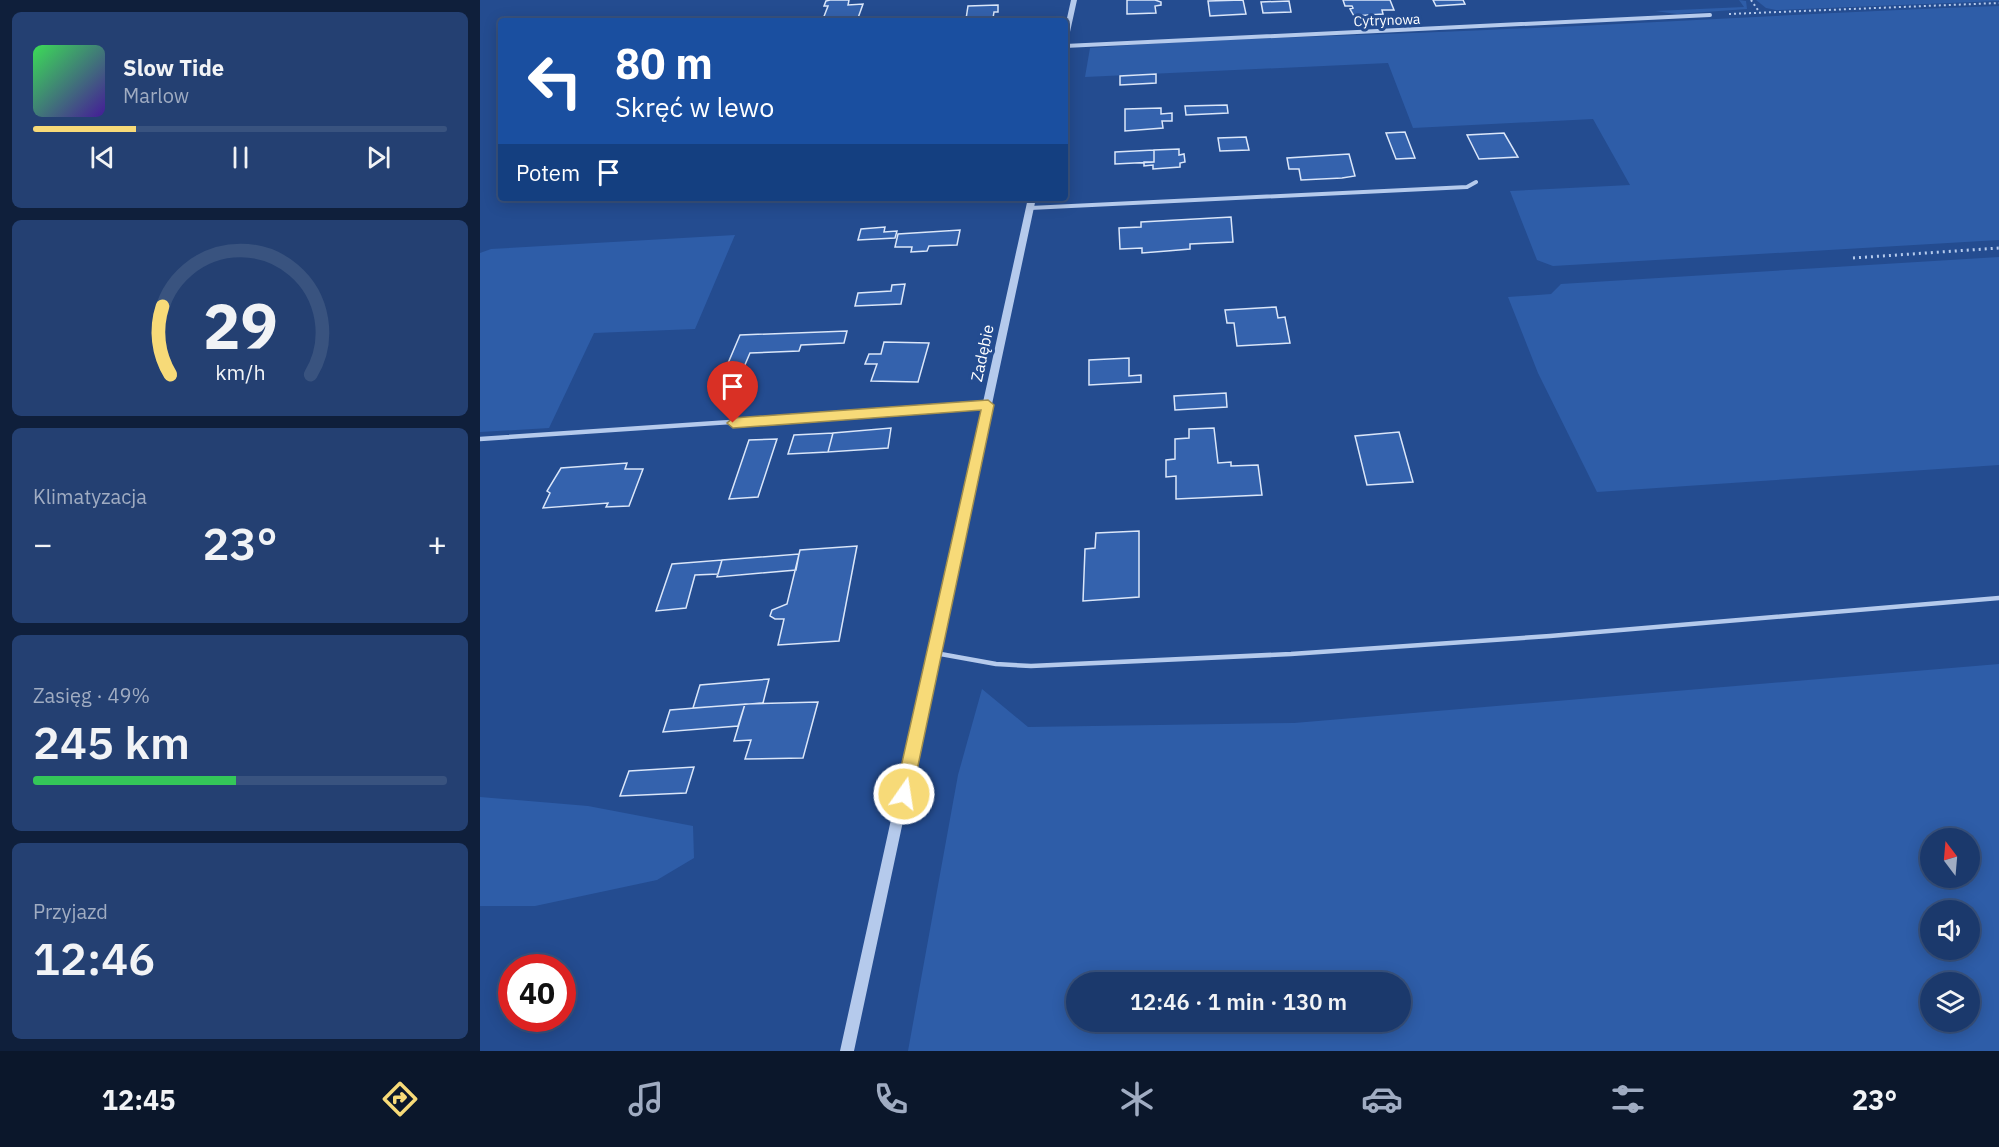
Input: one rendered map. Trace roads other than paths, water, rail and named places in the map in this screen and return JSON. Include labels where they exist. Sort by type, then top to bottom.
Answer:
[{"type":"street","points":[[1068,27],[1074,0]]},
{"type":"street","name":"Cytrynowa","points":[[1068,46],[1710,15]]},
{"type":"street","name":"Zadębie","points":[[847,1051],[1031,203]]},
{"type":"lane","points":[[1031,203],[1467,187],[1476,182]]},
{"type":"lane","points":[[480,439],[988,405]]},
{"type":"lane","points":[[935,653],[996,664],[1031,666],[1291,654],[1562,635],[1999,598]]}]
